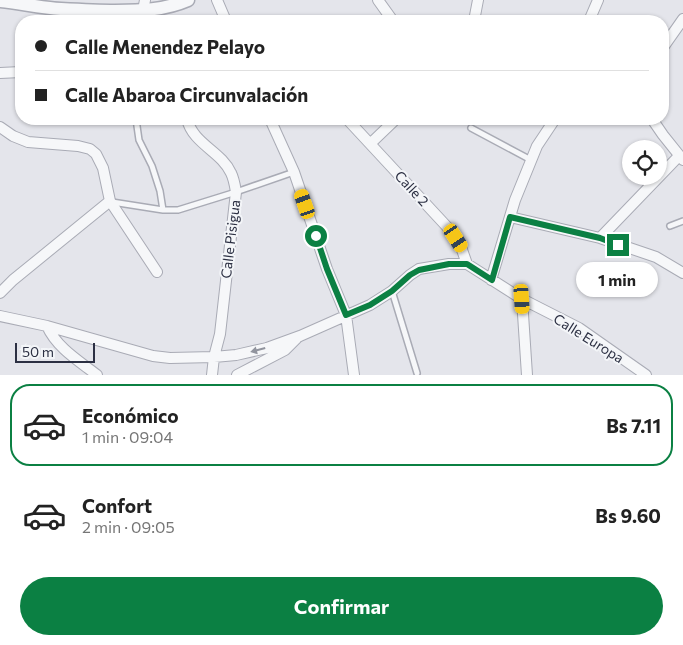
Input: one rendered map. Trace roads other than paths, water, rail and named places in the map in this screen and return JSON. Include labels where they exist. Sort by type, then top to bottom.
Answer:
[{"type":"street","points":[[0,0],[59,9],[89,11],[143,10],[177,4],[188,0]]},
{"type":"street","points":[[217,0],[223,15]]},
{"type":"street","points":[[378,0],[389,15]]},
{"type":"street","points":[[475,15],[478,0]]},
{"type":"street","points":[[592,15],[598,0]]},
{"type":"street","points":[[669,38],[683,19]]},
{"type":"street","points":[[0,73],[15,72]]},
{"type":"street","name":"Calle Pisigua","points":[[189,125],[196,137],[223,162],[231,173],[236,192],[220,334],[212,375]]},
{"type":"street","points":[[273,125],[294,172],[327,269],[346,315],[354,375]]},
{"type":"street","name":"Calle 2","points":[[353,125],[450,230],[461,247],[467,264]]},
{"type":"street","points":[[371,143],[390,125]]},
{"type":"street","points":[[492,280],[514,200],[530,160],[551,125]]},
{"type":"street","points":[[600,238],[681,158],[656,125]]},
{"type":"street","points":[[0,127],[13,136],[28,142],[90,148],[96,154],[103,168],[110,202],[157,272]]},
{"type":"street","points":[[0,293],[12,280],[110,202]]},
{"type":"street","points":[[510,217],[600,238],[656,257],[683,273]]},
{"type":"street","points":[[0,316],[47,326],[153,356],[170,358],[236,355],[253,352],[300,336],[370,305],[419,270],[467,264]]},
{"type":"street","name":"Calle Europa","points":[[467,264],[522,299],[578,328],[646,375]]},
{"type":"street","points":[[522,299],[526,375]]},
{"type":"street","points":[[47,326],[50,334],[61,345],[97,375]]},
{"type":"street","points":[[237,375],[286,350],[300,336]]},
{"type":"lane","points":[[137,125],[139,140],[152,166],[160,191],[163,210]]},
{"type":"lane","points":[[471,128],[530,160]]},
{"type":"lane","points":[[110,202],[163,210],[178,210],[294,172]]},
{"type":"lane","points":[[670,226],[683,220]]},
{"type":"lane","points":[[392,291],[417,373]]}]
